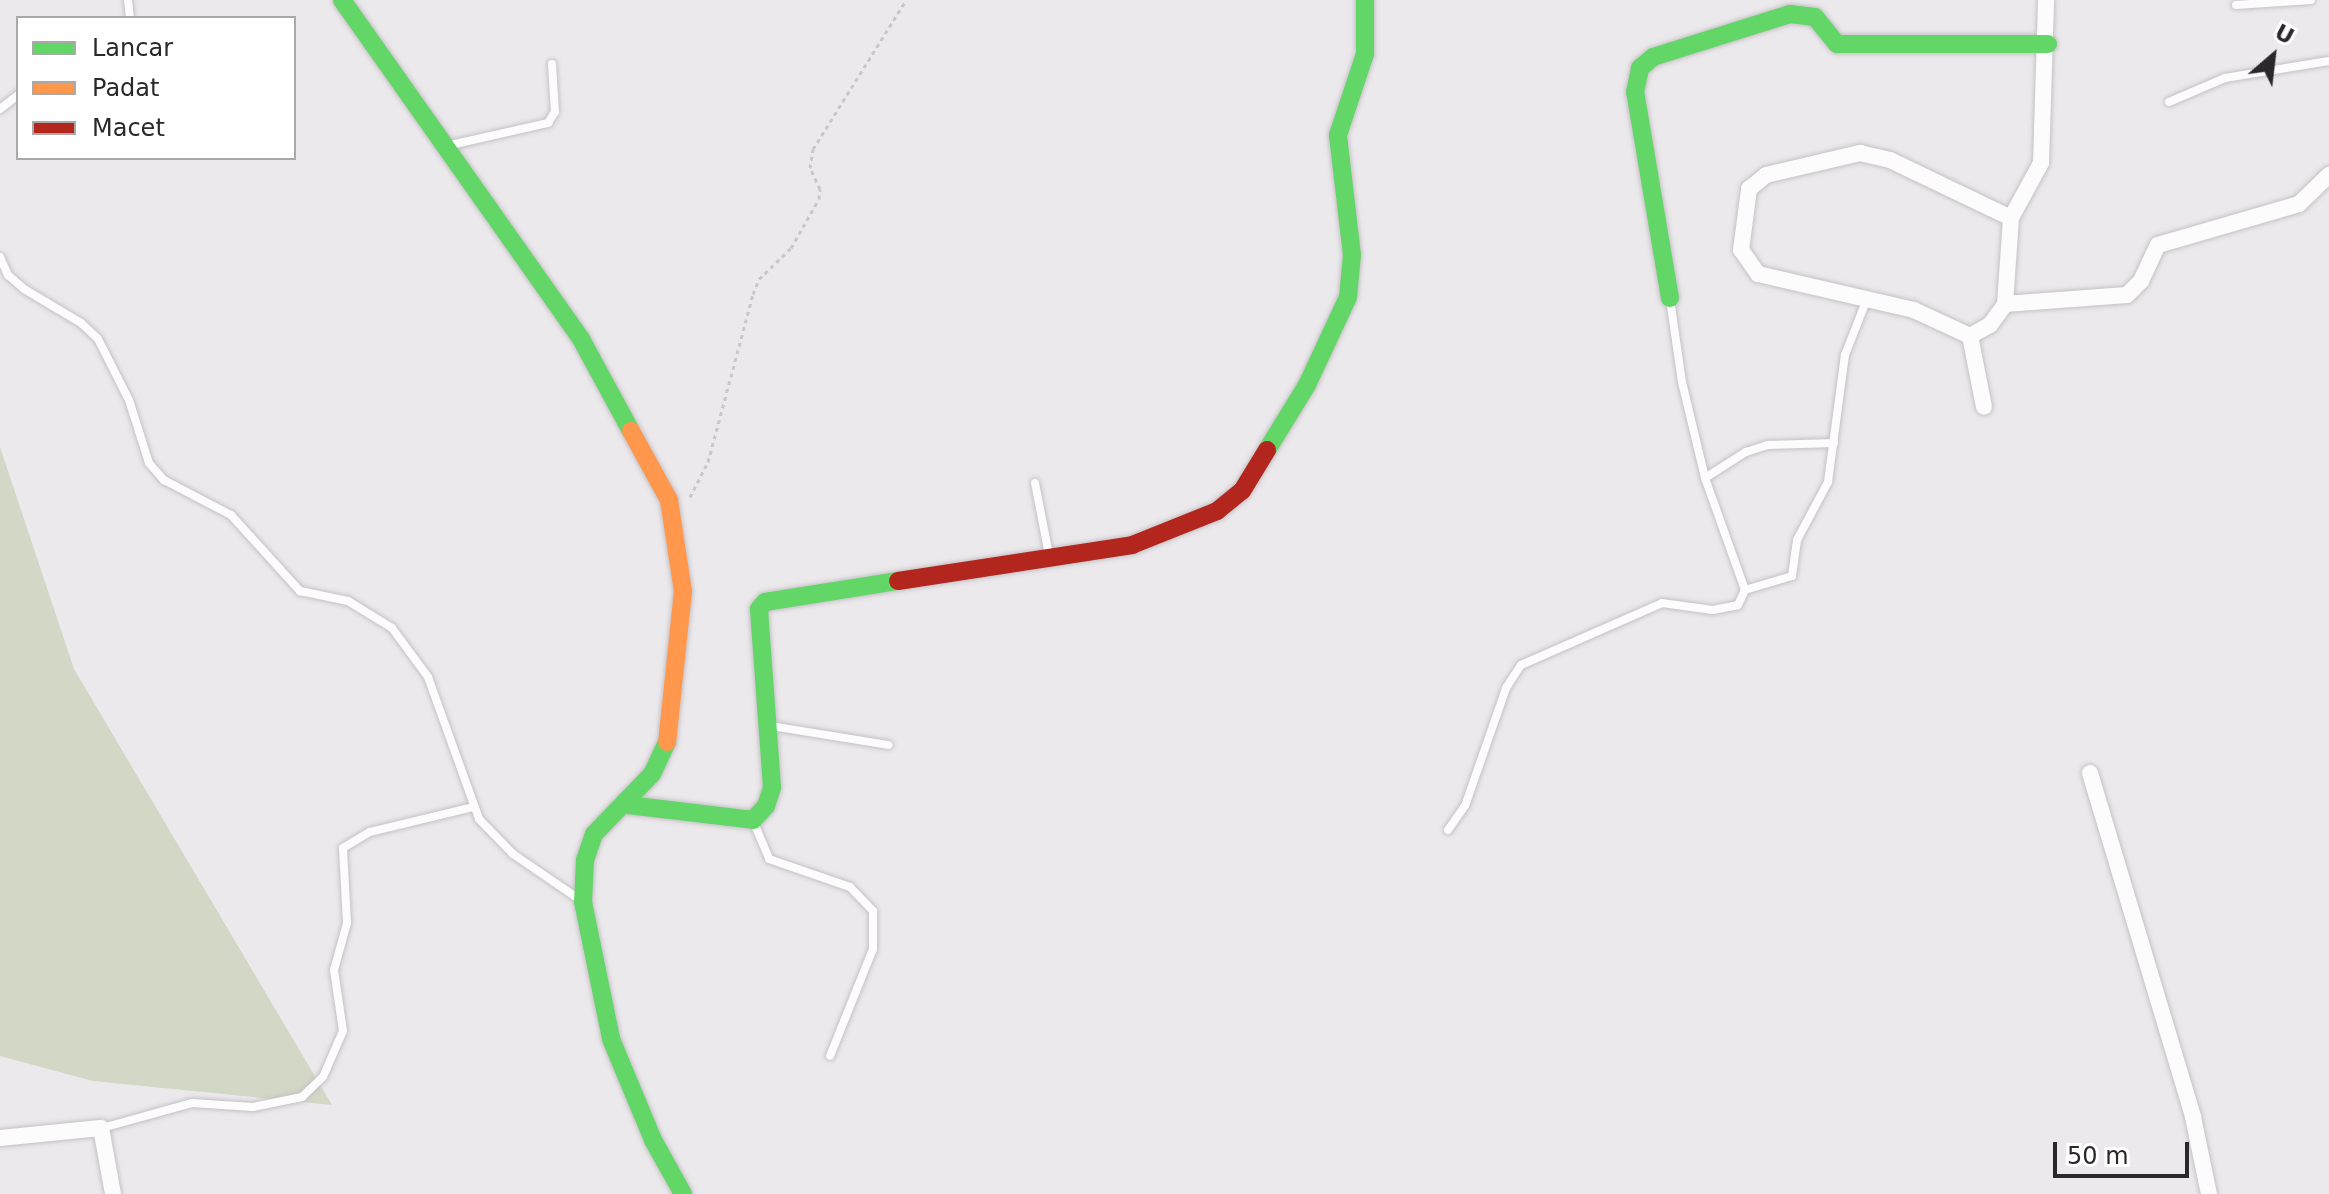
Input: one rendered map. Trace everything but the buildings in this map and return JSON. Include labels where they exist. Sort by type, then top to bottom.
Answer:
[{"type":"street","points":[[342,0],[604,375],[653,463],[673,517],[683,591],[679,687],[665,752],[628,805],[601,826],[589,844],[583,902],[611,1039],[653,1140],[683,1194]]},
{"type":"street","points":[[628,805],[753,820],[771,797],[771,726],[759,609],[765,602],[1050,560],[1161,537],[1225,506],[1242,491],[1307,385],[1342,317],[1352,273],[1338,135],[1365,54],[1365,0]]},
{"type":"street","points":[[1970,336],[1990,325],[2005,304],[2011,218],[2041,163],[2048,44],[2046,0]]},
{"type":"street","points":[[1670,298],[1635,92],[1640,68],[1653,57],[1790,14],[1815,17],[1837,44],[2048,44]]},
{"type":"street","points":[[1970,336],[1914,310],[1769,277],[1749,268],[1741,250],[1746,198],[1755,181],[1845,154],[1876,155],[2011,218]]},
{"type":"street","points":[[2005,304],[2127,295],[2141,281],[2158,245],[2299,204],[2329,175]]},
{"type":"street","points":[[1970,336],[1984,407]]},
{"type":"street","points":[[2090,773],[2193,1117],[2209,1194]]},
{"type":"street","points":[[0,1138],[101,1128],[113,1194]]},
{"type":"lane","points":[[2236,5],[2311,0]]},
{"type":"lane","points":[[2169,102],[2225,78],[2329,61]]},
{"type":"lane","points":[[445,147],[548,123],[555,112],[552,64]]},
{"type":"lane","points":[[0,109],[16,97]]},
{"type":"lane","points":[[0,257],[8,275],[24,289],[81,323],[98,339],[129,400],[149,463],[164,480],[231,515],[300,591],[348,601],[392,628],[409,647],[428,677],[473,807],[513,854],[583,902]]},
{"type":"lane","points":[[1448,830],[1465,806],[1506,688],[1521,665],[1662,603],[1713,610],[1738,605],[1745,590],[1705,478],[1682,382],[1670,298]]},
{"type":"lane","points":[[1745,590],[1792,576],[1797,540],[1828,482],[1845,355],[1867,298]]},
{"type":"lane","points":[[1705,478],[1746,452],[1768,445],[1834,443]]},
{"type":"lane","points":[[1035,483],[1050,560]]},
{"type":"lane","points":[[771,726],[888,745]]},
{"type":"lane","points":[[101,1128],[192,1103],[253,1107],[302,1097],[323,1077],[343,1031],[334,970],[347,923],[343,848],[370,832],[473,807]]},
{"type":"lane","points":[[753,820],[769,859],[850,887],[873,911],[873,949],[830,1056]]},
{"type":"path","points":[[673,517],[703,477],[759,279],[791,248],[819,199],[820,189],[810,168],[813,149],[906,0]]},
{"type":"green space","points":[[0,447],[74,669],[332,1105],[93,1081],[0,1056]]},
{"type":"traffic: fast","points":[[342,0],[581,339],[631,431]]},
{"type":"traffic: fast","points":[[1267,450],[1307,385],[1348,297],[1352,255],[1338,135],[1365,54],[1365,0]]},
{"type":"traffic: fast","points":[[1670,298],[1635,92],[1640,68],[1653,57],[1790,14],[1815,17],[1837,44],[2048,44]]},
{"type":"traffic: fast","points":[[628,805],[753,820],[766,806],[772,787],[759,609],[765,602],[898,581]]},
{"type":"traffic: fast","points":[[667,742],[652,774],[594,834],[585,860],[583,902],[611,1039],[653,1140],[683,1194]]},
{"type":"traffic: slow","points":[[631,431],[669,500],[683,591],[667,742]]},
{"type":"traffic: jam","points":[[898,581],[1132,545],[1217,511],[1242,491],[1267,450]]}]
